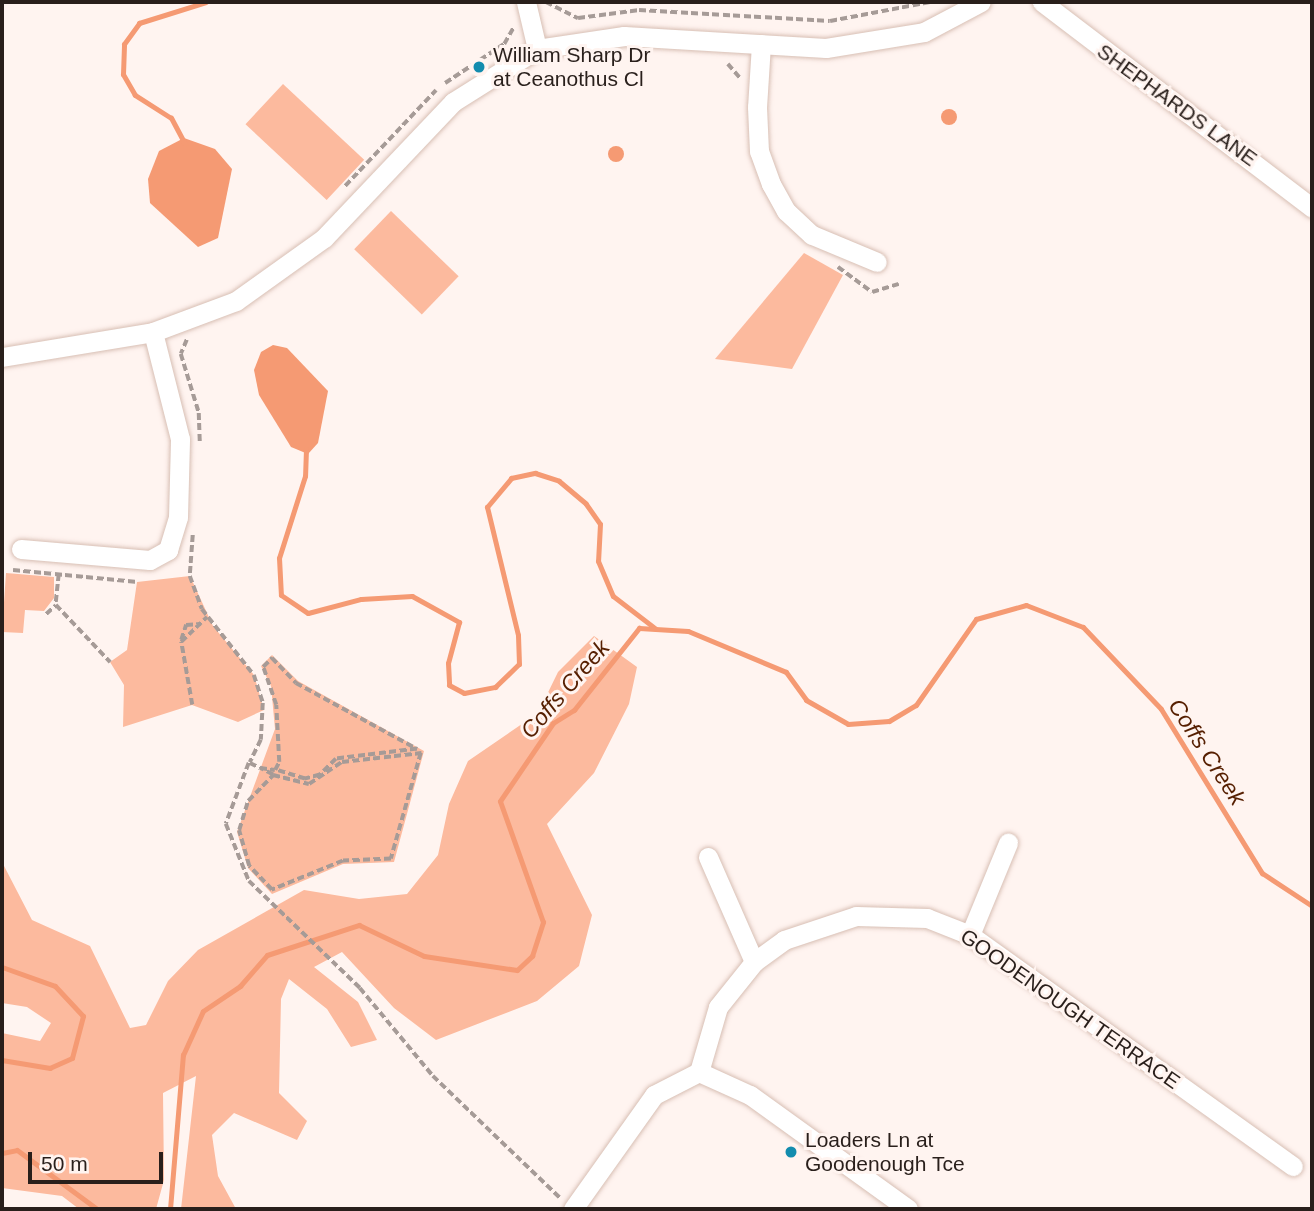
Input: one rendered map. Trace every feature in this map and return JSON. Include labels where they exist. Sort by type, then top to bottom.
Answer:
[{"type":"street","points":[[526,2],[537,49]]},
{"type":"street","points":[[2,357],[153,332],[219,310],[290,268],[453,102],[537,49],[624,36],[826,48],[880,42],[924,32],[981,2]]},
{"type":"street","name":"SHEPHARDS LANE","points":[[1042,2],[1312,208]]},
{"type":"street","points":[[761,44],[758,129],[771,184],[786,211],[812,235],[845,254],[877,262]]},
{"type":"street","points":[[21,549],[150,559],[168,550],[178,517],[180,439],[153,332]]},
{"type":"street","points":[[970,935],[1008,843]]},
{"type":"street","points":[[708,857],[754,962]]},
{"type":"street","name":"GOODENOUGH TERRACE","points":[[699,1072],[718,1007],[754,962],[803,932],[856,916],[928,918],[970,935],[1293,1166]]},
{"type":"street","points":[[567,1205],[654,1095],[699,1072],[750,1096],[908,1209]]},
{"type":"path","points":[[546,2],[578,18],[639,10],[830,21],[931,2]]},
{"type":"path","points":[[338,194],[362,166]]},
{"type":"path","points":[[200,333],[183,344],[181,354],[199,412],[200,449]]},
{"type":"path","points":[[194,525],[190,576],[207,617],[254,675],[263,703],[261,740],[230,803],[228,842],[249,881],[359,988],[433,1076],[567,1205]]},
{"type":"path","points":[[13,570],[137,582]]},
{"type":"path","points":[[46,614],[56,605],[59,574]]},
{"type":"path","points":[[56,605],[110,662]]},
{"type":"path","points":[[181,642],[207,617]]},
{"type":"path","points":[[192,705],[181,642],[186,625],[201,624]]},
{"type":"path","points":[[250,763],[274,773],[309,784],[342,762],[421,754],[391,859],[343,861],[272,890],[249,866],[239,830],[248,801],[274,773],[276,705],[264,667],[272,658],[296,683],[417,749],[336,759],[320,775],[305,779],[274,773]]},
{"type":"shaded area","points":[[283,84],[364,160],[327,200],[245,124]]},
{"type":"shaded area","points":[[946,109],[952,109],[957,117],[955,123],[946,125],[941,120],[941,114]]},
{"type":"shaded area","points":[[184,138],[215,149],[232,169],[218,238],[198,247],[150,203],[148,179],[159,151]]},
{"type":"shaded area","points":[[616,146],[622,148],[622,160],[616,162],[610,160],[608,154],[610,148]]},
{"type":"shaded area","points":[[391,211],[459,276],[422,314],[354,249]]},
{"type":"shaded area","points":[[804,253],[843,275],[792,369],[715,359]]},
{"type":"shaded area","points":[[273,345],[287,348],[328,391],[318,443],[308,454],[291,447],[259,395],[254,370],[261,352]]},
{"type":"shaded area","points":[[6,573],[54,577],[54,598],[44,611],[25,610],[23,633],[2,632]]},
{"type":"shaded area","points":[[190,576],[213,626],[254,675],[264,710],[238,722],[192,705],[123,727],[124,685],[110,662],[127,650],[137,582]]},
{"type":"shaded area","points":[[594,636],[637,667],[629,704],[594,773],[547,824],[592,915],[579,966],[537,1001],[436,1040],[394,1008],[342,952],[314,967],[358,1002],[377,1040],[351,1047],[327,1009],[289,979],[281,999],[279,1093],[307,1121],[297,1140],[234,1113],[212,1135],[218,1176],[236,1209],[181,1209],[196,1076],[163,1093],[164,1180],[156,1209],[79,1209],[62,1196],[2,1188],[2,1033],[40,1041],[51,1023],[27,1007],[2,1003],[2,862],[32,920],[90,946],[130,1028],[146,1025],[168,981],[198,950],[304,890],[359,899],[407,894],[438,855],[449,804],[468,761],[538,713],[558,672]]},
{"type":"shaded area","points":[[272,655],[298,681],[424,751],[394,862],[343,864],[272,894],[248,868],[237,832],[275,729],[271,686],[261,666]]},
{"type":"waterway","points":[[185,144],[171,118],[135,95],[123,74],[124,44],[139,23],[206,2]]},
{"type":"waterway","points":[[306,449],[305,476],[279,558],[281,595],[308,613],[361,599],[412,596],[459,622],[448,663],[449,685],[464,693],[495,687],[519,664],[518,635],[487,507],[511,478],[535,473],[559,481],[586,504],[600,524],[598,561],[613,596],[656,629]]},
{"type":"waterway","name":"Coffs Creek","points":[[170,1209],[183,1055],[203,1011],[240,986],[267,955],[359,925],[424,956],[517,970],[532,956],[543,922],[500,801],[553,723],[574,710],[639,628],[688,631],[786,672],[806,700],[848,724],[889,721],[916,705],[976,619],[1026,605],[1083,627],[1161,709],[1262,873],[1312,906]]},
{"type":"waterway","name":"Coffs Creek","points":[[2,967],[55,986],[83,1016],[72,1058],[50,1068],[2,1060]]},
{"type":"waterway","name":"Coffs Creek","points":[[2,1153],[17,1150],[97,1209]]},
{"type":"place","name":"William Sharp Dr at Ceanothus Cl","points":[[479,67]]},
{"type":"place","name":"Loaders Ln at Goodenough Tce","points":[[791,1152]]}]
